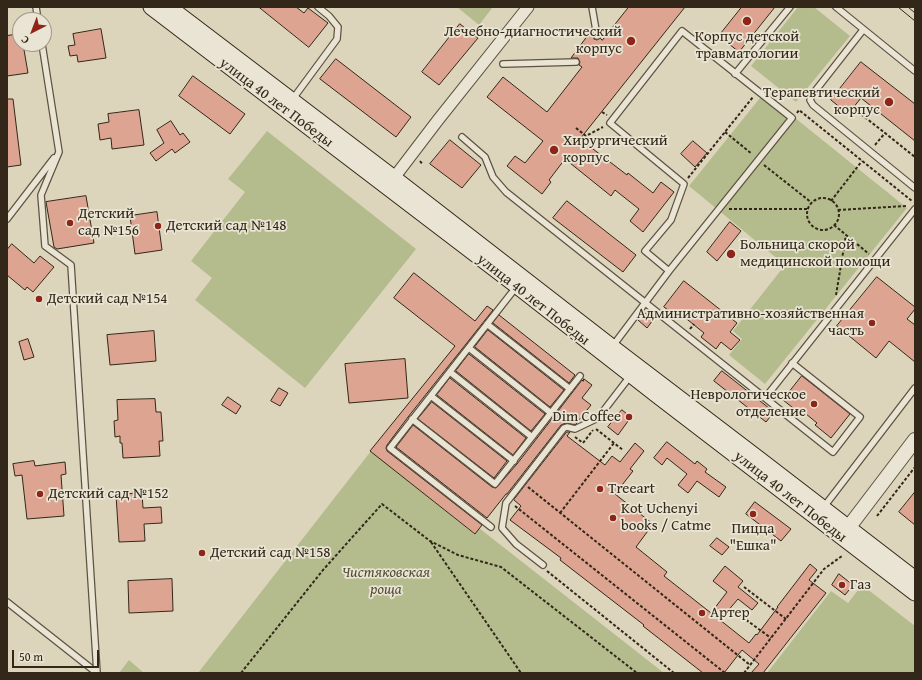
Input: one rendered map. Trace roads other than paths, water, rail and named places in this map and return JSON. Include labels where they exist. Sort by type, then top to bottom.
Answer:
[{"type":"main road","name":"улица 40 лет Победы","points":[[151,7],[390,182],[609,351],[631,375],[845,532],[915,579]]},
{"type":"main road","name":"улица 40 лет Победы","points":[[169,7],[292,100],[517,286],[747,449],[823,508],[845,532],[915,593]]},
{"type":"street","points":[[390,182],[528,7]]},
{"type":"street","points":[[845,532],[915,440]]},
{"type":"lane","points":[[292,100],[337,39],[338,27],[329,16],[318,7]]},
{"type":"lane","points":[[592,7],[597,36]]},
{"type":"lane","points":[[735,74],[790,7]]},
{"type":"lane","points":[[836,7],[915,72]]},
{"type":"lane","points":[[863,30],[812,95],[810,100],[813,106],[915,188]]},
{"type":"lane","points":[[609,351],[669,271],[792,118],[682,31],[610,123],[684,184],[671,220],[645,251],[669,271]]},
{"type":"lane","points":[[43,52],[59,152],[41,195],[45,246],[71,265],[96,673]]},
{"type":"lane","points":[[503,64],[576,62]]},
{"type":"lane","points":[[462,137],[485,157],[493,177],[506,192],[833,452],[860,417],[792,363]]},
{"type":"lane","points":[[7,219],[59,152]]},
{"type":"lane","points":[[765,398],[915,209]]},
{"type":"lane","points":[[491,527],[390,448],[517,286]]},
{"type":"lane","points":[[487,324],[570,389]]},
{"type":"lane","points":[[468,348],[552,413]]},
{"type":"lane","points":[[450,372],[532,437]]},
{"type":"lane","points":[[543,565],[516,544],[502,528],[506,503],[564,428],[575,428],[598,418],[631,375]]},
{"type":"lane","points":[[412,420],[495,484],[580,376]]},
{"type":"lane","points":[[823,508],[915,388]]},
{"type":"lane","points":[[431,396],[514,461]]},
{"type":"lane","points":[[7,602],[96,673]]},
{"type":"tram line","points":[[898,7],[915,21]]},
{"type":"tram line","points":[[908,7],[915,13]]},
{"type":"place","name":"Корпус детской травматологии","points":[[747,21]]},
{"type":"place","name":"Лечебно-диагностический корпус","points":[[631,41]]},
{"type":"place","name":"Терапевтический корпус","points":[[889,102]]},
{"type":"place","name":"Хирургический корпус","points":[[554,150]]},
{"type":"place","name":"Детский сад №156","points":[[70,223]]},
{"type":"place","name":"Детский сад №148","points":[[158,226]]},
{"type":"place","name":"Больница скорой медицинской помощи","points":[[731,254]]},
{"type":"place","name":"Детский сад №154","points":[[39,299]]},
{"type":"place","name":"Административно-хозяйственная часть","points":[[872,323]]},
{"type":"place","name":"Неврологическое отделение","points":[[814,404]]},
{"type":"place","name":"Dim Coffee","points":[[629,417]]},
{"type":"place","name":"Treeart","points":[[600,489]]},
{"type":"place","name":"Детский сад №152","points":[[40,494]]},
{"type":"place","name":"Пицца \"Ешка\"","points":[[753,514]]},
{"type":"place","name":"Kot Uchenyi books / Catme","points":[[613,518]]},
{"type":"place","name":"Детский сад №158","points":[[202,553]]},
{"type":"place","name":"Газ","points":[[842,585]]},
{"type":"place","name":"Артер","points":[[702,613]]},
{"type":"park label","name":"Чистяковская роща","points":[[386,582]]}]
